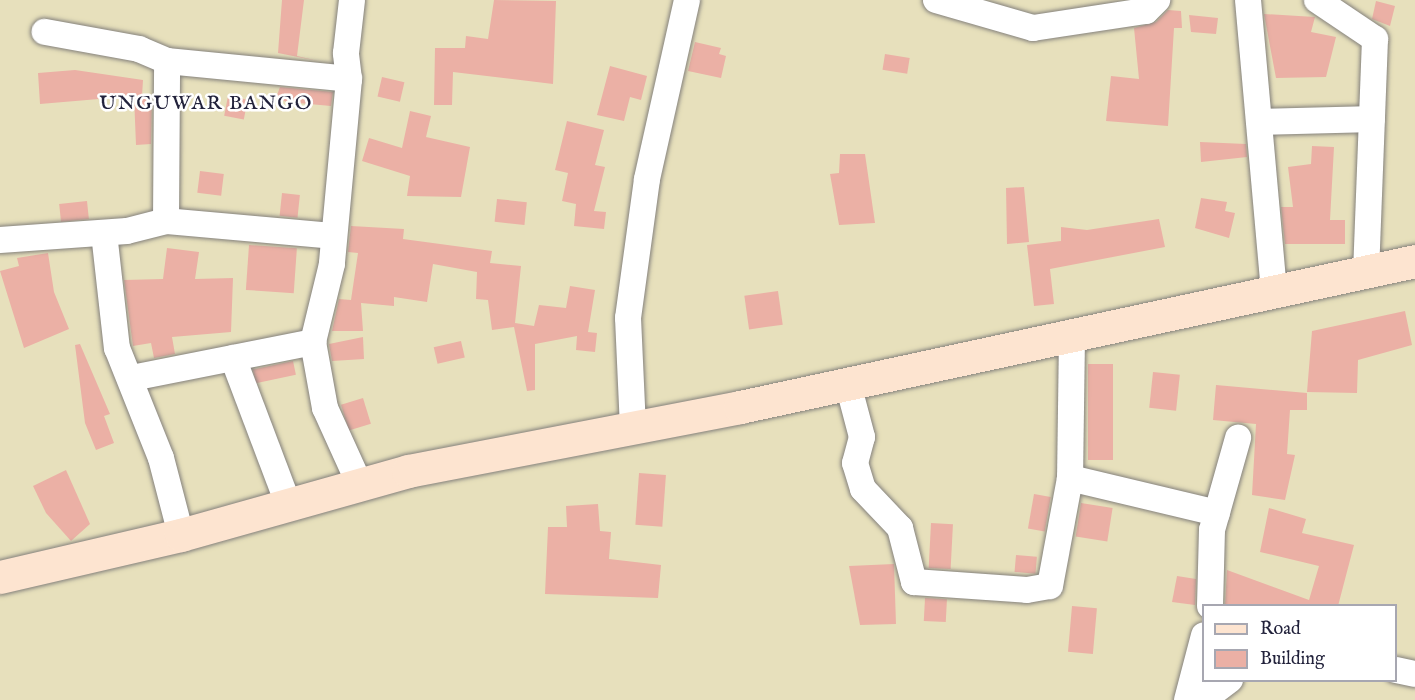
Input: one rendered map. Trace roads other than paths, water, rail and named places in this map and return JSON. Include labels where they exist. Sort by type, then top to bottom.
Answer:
[{"type":"main road","points":[[0,577],[181,535],[408,471],[848,384],[1415,261]]},
{"type":"street","points":[[352,0],[346,53],[349,79],[333,236],[313,342],[325,408],[360,485]]},
{"type":"street","points":[[633,428],[628,318],[647,179],[687,0]]},
{"type":"street","points":[[936,0],[1033,28],[1146,11],[1157,0]]},
{"type":"street","points":[[1248,0],[1274,293]]},
{"type":"street","points":[[1317,0],[1375,39],[1366,273]]},
{"type":"street","points":[[45,32],[139,49],[167,61],[349,79]]},
{"type":"street","points":[[166,221],[167,61]]},
{"type":"street","points":[[1260,123],[1372,118]]},
{"type":"street","points":[[0,240],[104,233],[166,221],[333,236]]},
{"type":"street","points":[[104,233],[117,348],[132,378],[181,535]]},
{"type":"street","points":[[848,384],[862,437],[855,463],[863,489],[900,528],[914,582],[1027,591],[1050,586],[1070,478],[1072,337]]},
{"type":"street","points":[[132,378],[313,342]]},
{"type":"street","points":[[233,358],[289,506]]},
{"type":"street","points":[[1210,604],[1217,513],[1238,438]]},
{"type":"street","points":[[1070,478],[1217,513]]},
{"type":"street","points":[[1187,700],[1202,640]]},
{"type":"street","points":[[1397,670],[1415,674]]},
{"type":"street","points":[[1203,700],[1229,682]]},
{"type":"district","name":"UNGUWAR BANGO","points":[[206,103]]}]
